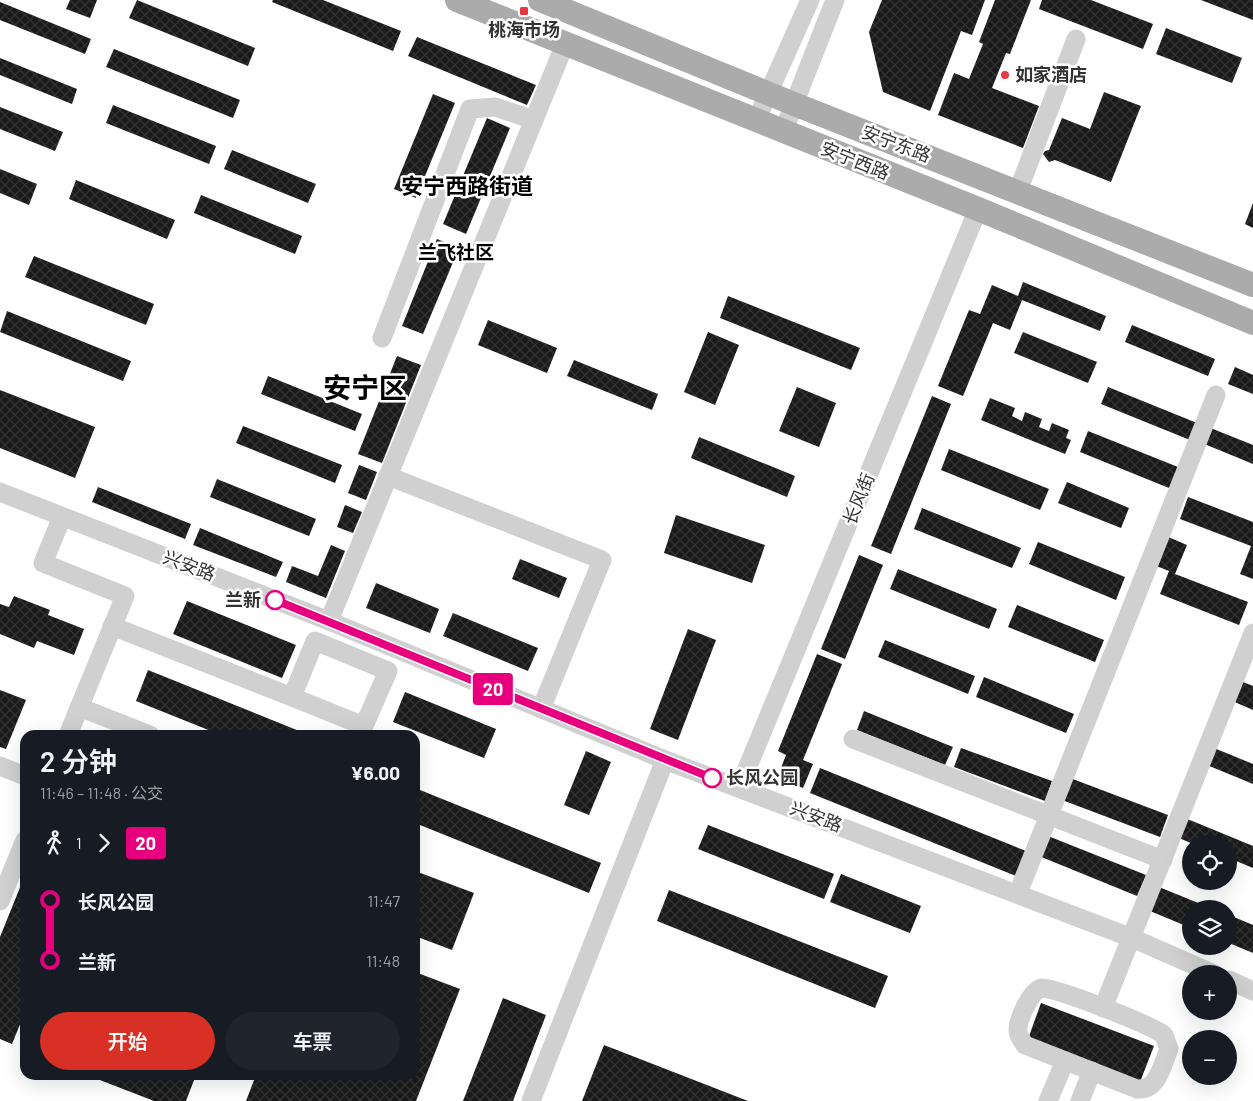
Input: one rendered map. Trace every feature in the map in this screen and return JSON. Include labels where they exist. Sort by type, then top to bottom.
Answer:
[{"type":"main road","name":"安宁西路","points":[[456,0],[978,209],[1253,323]]},
{"type":"main road","name":"安宁东路","points":[[540,0],[794,104],[1253,285]]},
{"type":"main road","points":[[705,100],[715,91],[719,79],[718,73]]},
{"type":"main road","points":[[843,156],[839,148],[840,138],[846,131],[856,128]]},
{"type":"street","points":[[756,121],[810,0]]},
{"type":"street","points":[[783,132],[835,0]]},
{"type":"street","points":[[1018,191],[1076,39]]},
{"type":"street","points":[[328,621],[565,44]]},
{"type":"street","points":[[382,338],[470,109],[495,107],[534,120]]},
{"type":"street","name":"长风街","points":[[739,788],[978,209]]},
{"type":"street","points":[[1022,883],[1216,394]]},
{"type":"street","points":[[388,476],[602,560],[541,709]]},
{"type":"street","name":"兴安路","points":[[0,492],[328,621],[665,760],[1132,938],[1194,965]]},
{"type":"street","points":[[62,517],[43,564],[124,596],[70,730]]},
{"type":"street","points":[[112,626],[292,697],[360,730]]},
{"type":"street","points":[[1103,1008],[1253,633]]},
{"type":"street","points":[[292,697],[315,641],[388,671],[362,730]]},
{"type":"street","points":[[79,707],[137,730]]},
{"type":"street","points":[[854,739],[1163,860]]},
{"type":"street","points":[[532,1101],[665,760]]},
{"type":"street","points":[[0,766],[20,774]]},
{"type":"street","points":[[0,901],[20,852]]},
{"type":"street","points":[[1237,984],[1253,991]]},
{"type":"street","points":[[1046,988],[1103,1008],[1160,1032],[1167,1039],[1169,1049],[1157,1079],[1146,1089],[1137,1089],[1026,1045],[1021,1040],[1018,1028],[1032,993],[1046,988]]},
{"type":"street","points":[[1048,1101],[1065,1060]]},
{"type":"street","points":[[1080,1101],[1092,1071]]},
{"type":"building","points":[[70,0],[97,0],[90,18],[66,9]]},
{"type":"building","points":[[137,0],[255,48],[248,66],[129,18]]},
{"type":"building","points":[[273,0],[323,0],[401,31],[393,51],[272,2]]},
{"type":"building","points":[[882,0],[985,0],[972,35],[961,31],[930,111],[883,92],[869,32]]},
{"type":"building","points":[[995,0],[1031,0],[1010,54],[1006,53],[992,88],[1039,106],[1023,148],[938,115],[954,73],[969,79],[983,44],[979,42]]},
{"type":"building","points":[[1042,0],[1091,0],[1153,24],[1143,49],[1039,9]]},
{"type":"building","points":[[1201,0],[1253,0],[1253,20]]},
{"type":"building","points":[[0,2],[91,39],[85,54],[0,20]]},
{"type":"building","points":[[1166,28],[1242,58],[1232,83],[1156,54]]},
{"type":"building","points":[[417,37],[536,85],[527,105],[408,56]]},
{"type":"building","points":[[114,49],[240,100],[233,118],[106,67]]},
{"type":"building","points":[[0,58],[77,89],[72,104],[0,75]]},
{"type":"building","points":[[1104,92],[1141,106],[1111,182],[1055,160],[1049,162],[1043,154],[1049,150],[1062,118],[1090,129]]},
{"type":"building","points":[[433,94],[455,103],[416,198],[394,189]]},
{"type":"building","points":[[113,105],[216,146],[209,164],[106,123]]},
{"type":"building","points":[[0,107],[63,132],[55,151],[0,129]]},
{"type":"building","points":[[487,118],[510,128],[466,234],[443,224]]},
{"type":"building","points":[[232,150],[316,184],[308,203],[224,169]]},
{"type":"building","points":[[0,169],[37,184],[29,205],[0,193]]},
{"type":"building","points":[[76,180],[175,220],[167,239],[69,199]]},
{"type":"building","points":[[201,195],[302,236],[295,254],[194,213]]},
{"type":"building","points":[[1253,203],[1253,228],[1245,224]]},
{"type":"building","points":[[437,239],[459,248],[423,334],[402,326]]},
{"type":"building","points":[[34,256],[154,304],[146,325],[25,277]]},
{"type":"building","points":[[1023,282],[1106,316],[1100,331],[1022,300],[1010,330],[993,323],[963,396],[938,386],[969,310],[980,314],[992,285],[1018,296]]},
{"type":"building","points":[[728,296],[860,348],[851,370],[720,318]]},
{"type":"building","points":[[7,311],[131,361],[123,381],[0,332]]},
{"type":"building","points":[[488,320],[557,348],[547,373],[478,345]]},
{"type":"building","points":[[1132,325],[1215,359],[1208,376],[1125,342]]},
{"type":"building","points":[[708,332],[739,345],[715,405],[684,392]]},
{"type":"building","points":[[1023,332],[1097,362],[1088,383],[1014,353]]},
{"type":"building","points":[[397,356],[421,365],[382,463],[358,454]]},
{"type":"building","points":[[574,360],[658,394],[652,410],[567,376]]},
{"type":"building","points":[[1235,367],[1253,375],[1253,394],[1228,384]]},
{"type":"building","points":[[268,376],[362,414],[355,431],[261,394]]},
{"type":"building","points":[[797,387],[836,403],[819,447],[779,431]]},
{"type":"building","points":[[1108,387],[1197,423],[1190,440],[1101,404]]},
{"type":"building","points":[[0,390],[95,427],[75,478],[0,448]]},
{"type":"building","points":[[932,396],[951,404],[891,554],[871,546]]},
{"type":"building","points":[[990,398],[1015,408],[1012,416],[1022,421],[1025,412],[1042,419],[1039,427],[1049,431],[1052,423],[1069,430],[1066,438],[1071,440],[1065,454],[981,420]]},
{"type":"building","points":[[243,426],[342,465],[335,483],[236,443]]},
{"type":"building","points":[[1208,427],[1253,445],[1253,464],[1202,443]]},
{"type":"building","points":[[1088,431],[1178,467],[1169,488],[1080,452]]},
{"type":"building","points":[[699,437],[795,476],[787,497],[691,458]]},
{"type":"building","points":[[949,449],[1049,489],[1040,510],[941,470]]},
{"type":"building","points":[[359,465],[377,472],[366,500],[348,493]]},
{"type":"building","points":[[217,479],[316,519],[309,536],[210,497]]},
{"type":"building","points":[[1067,482],[1129,508],[1121,528],[1058,503]]},
{"type":"building","points":[[98,487],[191,524],[185,539],[92,502]]},
{"type":"building","points":[[1188,497],[1253,522],[1253,579],[1240,574],[1251,546],[1180,519]]},
{"type":"building","points":[[345,505],[362,512],[353,533],[337,527]]},
{"type":"building","points":[[922,508],[1021,548],[1012,568],[914,529]]},
{"type":"building","points":[[676,515],[765,545],[752,583],[664,553]]},
{"type":"building","points":[[200,528],[283,562],[276,577],[193,545]]},
{"type":"building","points":[[1166,536],[1187,545],[1175,574],[1248,602],[1239,625],[1160,594],[1169,571],[1154,565]]},
{"type":"building","points":[[1038,542],[1125,577],[1116,600],[1029,564]]},
{"type":"building","points":[[331,545],[345,551],[326,598],[286,582],[292,566],[318,576]]},
{"type":"building","points":[[859,555],[883,565],[845,659],[821,649]]},
{"type":"building","points":[[520,559],[567,578],[559,598],[512,579]]},
{"type":"building","points":[[898,569],[997,609],[989,629],[890,589]]},
{"type":"building","points":[[376,583],[439,609],[430,633],[366,608]]},
{"type":"building","points":[[14,596],[50,610],[48,615],[84,629],[74,655],[37,641],[34,648],[0,634],[0,604],[9,607]]},
{"type":"building","points":[[187,601],[296,645],[282,678],[173,634]]},
{"type":"building","points":[[1017,605],[1104,640],[1095,662],[1008,627]]},
{"type":"building","points":[[453,613],[538,648],[528,671],[443,636]]},
{"type":"building","points":[[688,629],[716,640],[678,740],[650,729]]},
{"type":"building","points":[[885,640],[975,676],[968,694],[878,657]]},
{"type":"building","points":[[817,654],[842,664],[803,760],[813,764],[803,788],[777,778],[786,755],[778,751]]},
{"type":"building","points":[[148,670],[297,730],[208,730],[136,701]]},
{"type":"building","points":[[984,677],[1074,714],[1066,733],[976,697]]},
{"type":"building","points":[[1238,680],[1253,686],[1253,710],[1230,700]]},
{"type":"building","points":[[0,690],[26,700],[6,749],[0,747]]},
{"type":"building","points":[[405,692],[496,729],[484,758],[420,733],[420,730],[413,730],[393,722]]},
{"type":"building","points":[[864,711],[953,747],[945,765],[857,730]]},
{"type":"building","points":[[961,748],[1052,781],[1045,801],[954,767]]},
{"type":"building","points":[[1214,748],[1253,764],[1253,784],[1207,765]]},
{"type":"building","points":[[586,751],[611,762],[589,815],[564,805]]},
{"type":"building","points":[[820,768],[1026,851],[1016,876],[810,793]]},
{"type":"building","points":[[1070,778],[1168,815],[1160,837],[1062,800]]},
{"type":"building","points":[[420,790],[601,863],[589,893],[420,825]]},
{"type":"building","points":[[1185,818],[1226,835],[1182,835],[1182,839],[1177,837]]},
{"type":"building","points":[[708,825],[834,874],[824,899],[698,849]]},
{"type":"building","points":[[1048,836],[1146,875],[1137,896],[1039,856]]},
{"type":"building","points":[[1237,839],[1253,846],[1253,868],[1237,861]]},
{"type":"building","points":[[420,873],[474,893],[452,950],[420,938]]},
{"type":"building","points":[[841,874],[921,906],[910,933],[830,902]]},
{"type":"building","points":[[20,887],[20,1024],[12,1044],[0,1039],[0,937]]},
{"type":"building","points":[[1159,887],[1191,900],[1182,900],[1182,924],[1150,911]]},
{"type":"building","points":[[669,890],[888,976],[875,1008],[657,921]]},
{"type":"building","points":[[1237,918],[1253,925],[1253,953],[1237,946]]},
{"type":"building","points":[[420,974],[460,989],[416,1101],[246,1101],[254,1080],[420,1080]]},
{"type":"building","points":[[503,998],[546,1015],[513,1101],[463,1101]]},
{"type":"building","points":[[1041,1003],[1154,1046],[1140,1082],[1028,1039]]},
{"type":"building","points":[[604,1045],[748,1101],[582,1101]]},
{"type":"building","points":[[100,1080],[194,1080],[186,1101],[154,1101]]},
{"type":"bus line","name":"20","points":[[275,600],[712,778]]},
{"type":"place","name":"桃海市场","points":[[524,11]]},
{"type":"place","name":"如家酒店","points":[[1005,75]]},
{"type":"place","name":"兰新","points":[[275,600]]},
{"type":"place","name":"长风公园","points":[[712,778]]},
{"type":"district","name":"安宁西路街道","points":[[467,186]]},
{"type":"district","name":"兰飞社区","points":[[456,252]]},
{"type":"district","name":"安宁区","points":[[365,388]]}]
